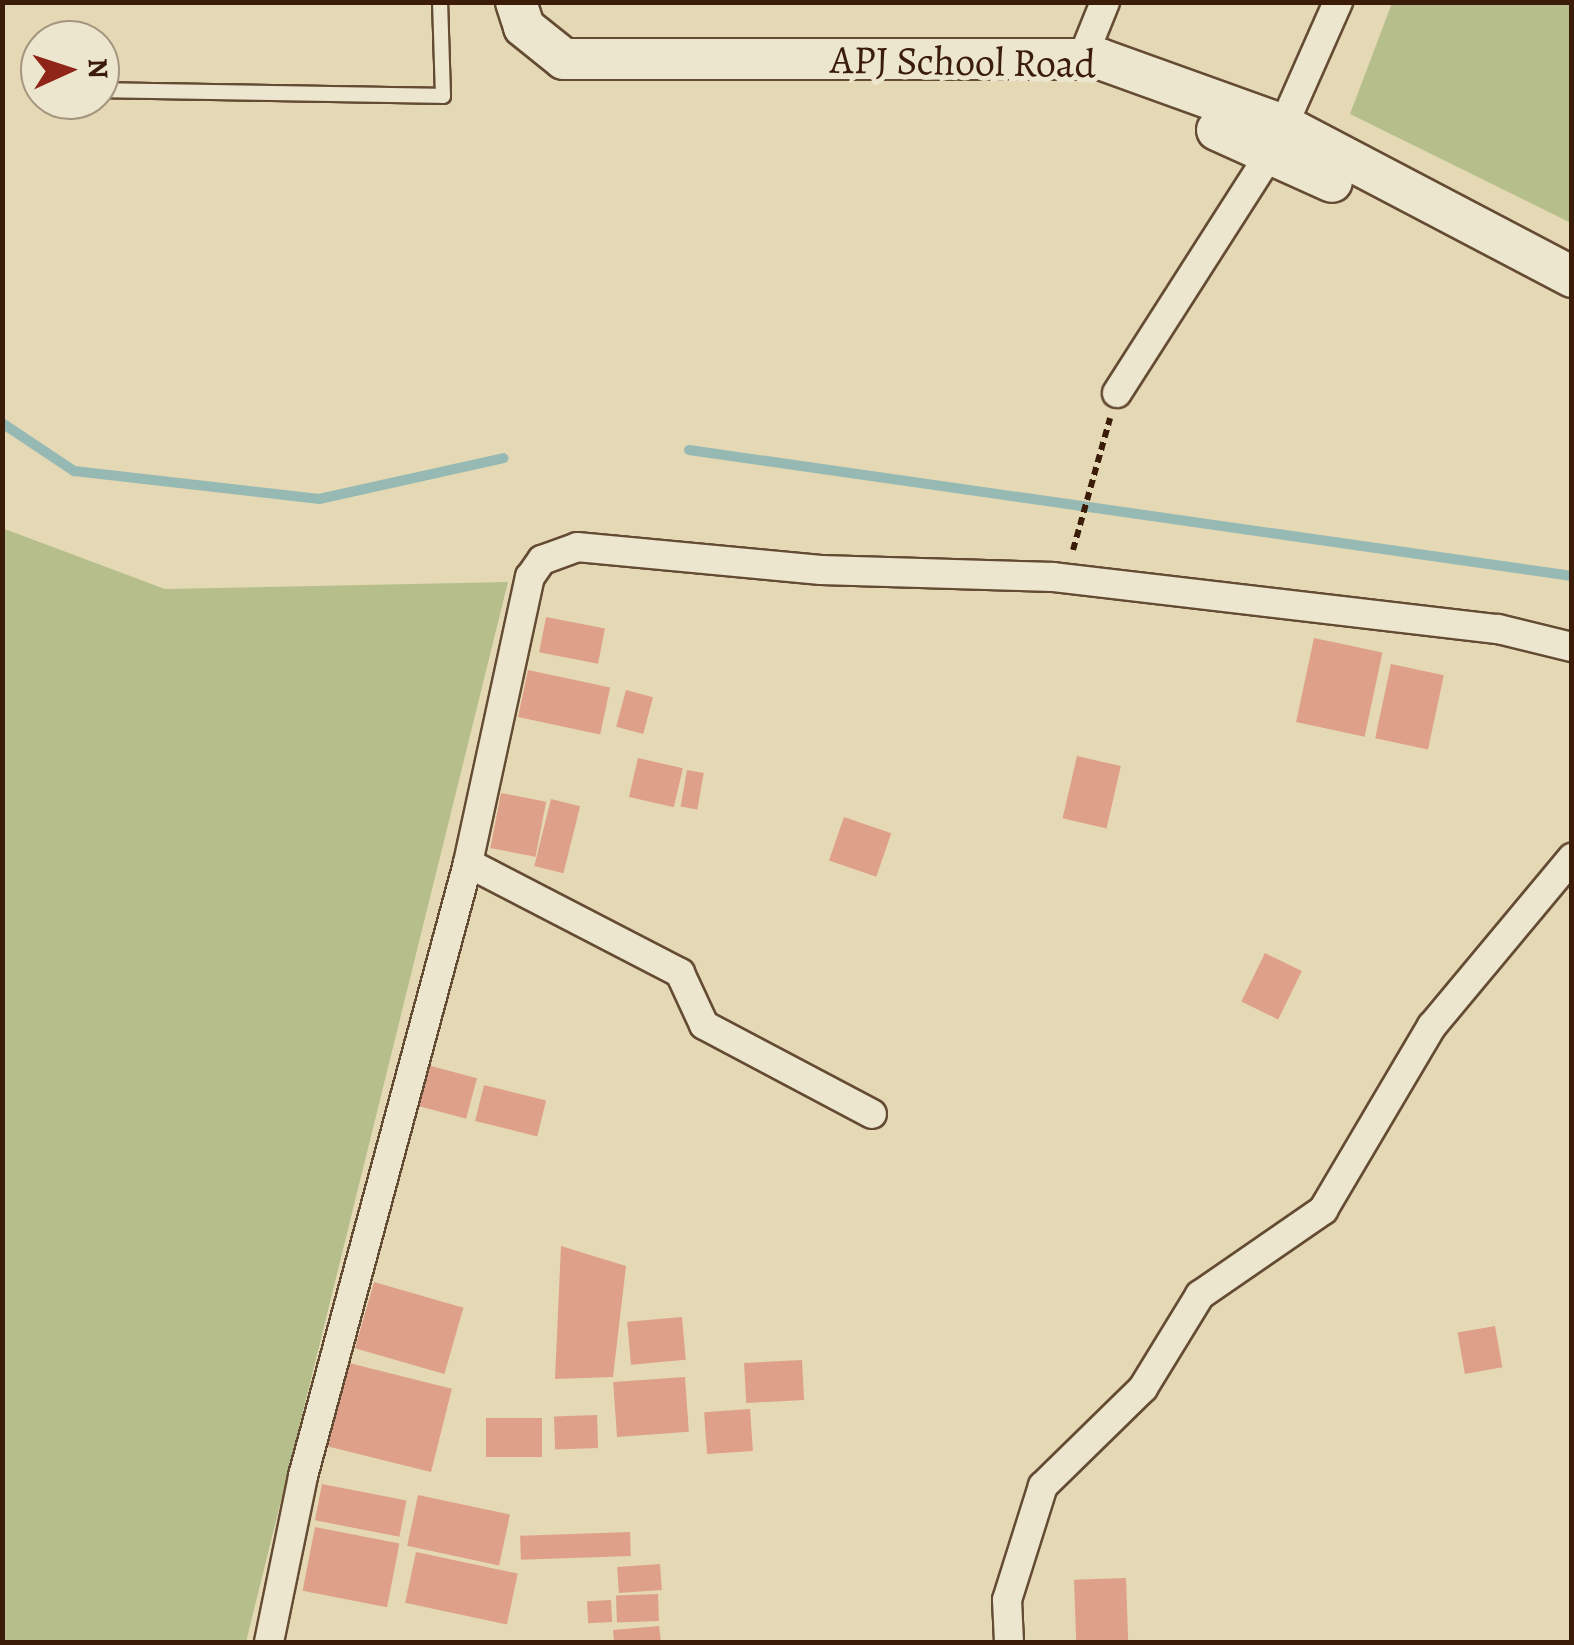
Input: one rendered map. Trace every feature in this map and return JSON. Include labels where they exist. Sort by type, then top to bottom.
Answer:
[{"type":"street","name":"APJ School Road","points":[[516,2],[524,27],[564,59],[1082,59],[1278,138],[1572,277]]},
{"type":"street","points":[[1082,59],[1105,2]]},
{"type":"street","points":[[1118,392],[1278,138],[1338,2]]},
{"type":"street","points":[[814,59],[906,80],[1103,86],[1278,138],[1572,306]]},
{"type":"street","points":[[269,1642],[303,1476],[468,864],[530,577],[558,548],[1065,578],[1498,629],[1572,647]]},
{"type":"street","points":[[1008,1642],[1007,1600],[1043,1486],[1143,1388],[1200,1296],[1323,1210],[1432,1026],[1572,858]]},
{"type":"street","points":[[468,864],[680,973],[704,1025],[872,1114]]},
{"type":"lane","points":[[120,90],[443,96],[440,2]]},
{"type":"path","points":[[1065,578],[1118,392]]},
{"type":"green space","points":[[1392,3],[1571,3],[1571,223],[1350,114]]},
{"type":"green space","points":[[2,528],[165,589],[508,582],[246,1642],[3,1642]]},
{"type":"building","points":[[546,617],[605,628],[598,664],[539,652]]},
{"type":"building","points":[[1314,638],[1382,653],[1365,737],[1296,722]]},
{"type":"building","points":[[1391,664],[1444,675],[1428,750],[1375,738]]},
{"type":"building","points":[[528,670],[610,687],[600,734],[518,717]]},
{"type":"building","points":[[626,690],[653,697],[643,734],[616,727]]},
{"type":"building","points":[[1077,756],[1121,766],[1106,828],[1063,818]]},
{"type":"building","points":[[638,758],[683,768],[674,807],[629,797]]},
{"type":"building","points":[[687,770],[704,773],[697,809],[681,806]]},
{"type":"building","points":[[501,793],[546,802],[535,857],[490,848]]},
{"type":"building","points":[[551,799],[580,806],[563,873],[534,866]]},
{"type":"building","points":[[844,817],[891,833],[876,877],[829,860]]},
{"type":"building","points":[[1265,953],[1302,971],[1278,1020],[1241,1002]]},
{"type":"building","points":[[420,1063],[477,1078],[466,1119],[409,1104]]},
{"type":"building","points":[[484,1085],[546,1100],[537,1136],[475,1121]]},
{"type":"building","points":[[561,1246],[626,1266],[613,1377],[555,1379]]},
{"type":"building","points":[[374,1282],[463,1308],[444,1374],[355,1348]]},
{"type":"building","points":[[682,1317],[686,1360],[631,1365],[627,1322]]},
{"type":"building","points":[[1495,1326],[1502,1367],[1465,1374],[1458,1333]]},
{"type":"building","points":[[802,1360],[804,1400],[746,1403],[744,1363]]},
{"type":"building","points":[[349,1363],[452,1389],[431,1472],[328,1446]]},
{"type":"building","points":[[685,1377],[689,1432],[617,1437],[613,1382]]},
{"type":"building","points":[[750,1409],[753,1451],[707,1454],[704,1412]]},
{"type":"building","points":[[597,1415],[598,1448],[555,1449],[554,1417]]},
{"type":"building","points":[[486,1418],[542,1418],[542,1457],[486,1457]]},
{"type":"building","points":[[322,1484],[406,1500],[399,1537],[315,1520]]},
{"type":"building","points":[[418,1495],[510,1515],[499,1565],[407,1546]]},
{"type":"building","points":[[315,1527],[399,1543],[387,1607],[303,1591]]},
{"type":"building","points":[[630,1532],[631,1556],[521,1560],[520,1536]]},
{"type":"building","points":[[416,1552],[518,1574],[507,1624],[405,1603]]},
{"type":"building","points":[[660,1564],[662,1590],[619,1593],[617,1567]]},
{"type":"building","points":[[1126,1578],[1128,1642],[1076,1642],[1074,1580]]},
{"type":"building","points":[[658,1594],[659,1621],[617,1622],[616,1595]]},
{"type":"building","points":[[611,1600],[612,1622],[588,1623],[587,1601]]},
{"type":"building","points":[[659,1626],[661,1642],[614,1642],[613,1630]]},
{"type":"waterway","points":[[2,423],[74,471],[319,499],[504,458]]},
{"type":"waterway","points":[[689,450],[1572,576]]}]
